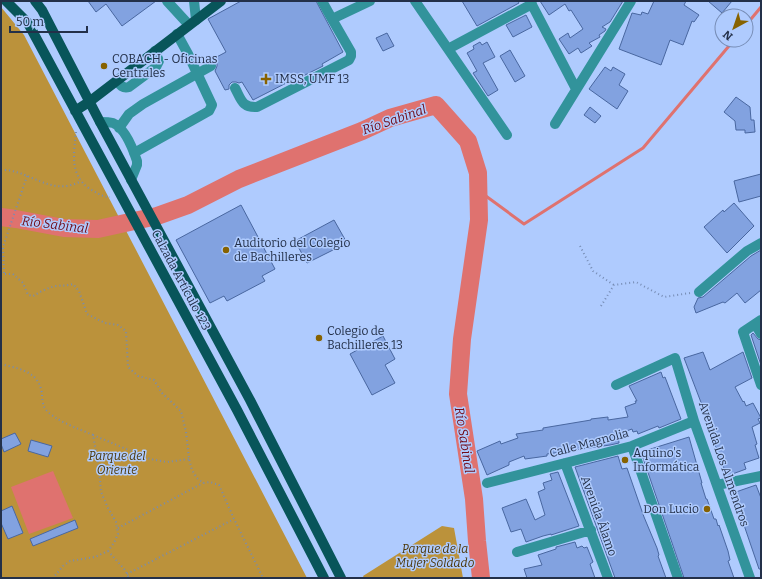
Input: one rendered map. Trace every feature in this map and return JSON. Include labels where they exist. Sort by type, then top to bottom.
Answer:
[{"type":"main road","name":"Calzada Artículo 123","points":[[6,1],[28,23],[237,410],[324,578]]},
{"type":"main road","name":"Calzada Artículo 123","points":[[35,1],[42,10],[89,102],[250,400],[341,578]]},
{"type":"main road","points":[[75,112],[221,1]]},
{"type":"street","points":[[167,1],[192,23]]},
{"type":"street","points":[[192,23],[194,1]]},
{"type":"street","points":[[235,88],[244,105],[250,108],[257,107],[349,60],[351,52],[322,1]]},
{"type":"street","points":[[415,1],[507,136]]},
{"type":"street","points":[[555,124],[631,1]]},
{"type":"street","points":[[332,19],[365,2]]},
{"type":"street","points":[[448,49],[531,2],[576,89]]},
{"type":"street","points":[[134,153],[209,111],[212,105],[177,34]]},
{"type":"street","points":[[119,128],[129,114],[143,104],[211,66]]},
{"type":"street","points":[[100,122],[111,122],[119,128],[134,153],[137,165],[131,180]]},
{"type":"street","points":[[699,292],[761,243]]},
{"type":"street","points":[[761,334],[758,322],[743,332],[761,385]]},
{"type":"street","name":"Avenida Los Almendros","points":[[616,385],[675,358],[694,421],[750,578]]},
{"type":"street","name":"Calle Magnolia","points":[[487,484],[632,446],[694,421]]},
{"type":"street","points":[[632,446],[678,578]]},
{"type":"street","name":"Avenida Álamo","points":[[566,463],[608,578]]},
{"type":"street","points":[[717,484],[761,476]]},
{"type":"street","points":[[517,552],[591,530]]},
{"type":"path","points":[[76,128],[73,149],[74,165],[81,181],[85,186],[104,197],[121,197]]},
{"type":"path","points":[[1,170],[8,170],[48,184],[65,187],[81,181]]},
{"type":"path","points":[[27,176],[3,247],[3,274],[13,274],[23,283],[28,295],[33,296],[56,286],[65,287],[73,284],[80,291],[87,314],[104,323],[118,325],[126,331],[128,367],[138,376],[154,380],[162,393],[181,411],[192,470],[196,478],[203,483]]},
{"type":"path","points":[[580,246],[594,271],[614,285],[636,282],[664,297],[699,292]]},
{"type":"path","points":[[600,306],[614,285]]},
{"type":"path","points":[[1,364],[24,370],[38,380],[44,406],[47,410],[70,425],[150,458],[167,462],[189,459]]},
{"type":"path","points":[[54,578],[63,566],[70,561],[95,556],[108,551],[114,544],[118,534],[116,522],[101,492],[93,435]]},
{"type":"path","points":[[117,528],[203,483],[210,482],[219,485],[263,578]]},
{"type":"path","points":[[127,574],[234,519]]},
{"type":"path","points":[[108,551],[125,570],[129,578]]},
{"type":"green space","name":"Parque del Oriente","points":[[1,7],[24,35],[307,578],[1,578]]},
{"type":"green space","name":"Parque de la Mujer Soldado","points":[[442,526],[454,528],[463,578],[364,578],[363,576]]},
{"type":"shaded area","points":[[53,471],[73,518],[29,534],[11,487]]},
{"type":"building","points":[[88,1],[156,1],[122,26],[106,4],[96,12]]},
{"type":"building","points":[[241,1],[316,1],[343,52],[322,64],[323,66],[253,100],[242,82],[232,82],[229,85],[229,89],[225,90],[215,71],[217,63],[211,60],[226,52],[208,19]]},
{"type":"building","points":[[462,1],[518,1],[519,3],[477,26]]},
{"type":"building","points":[[540,1],[623,1],[610,22],[602,27],[606,29],[605,31],[599,35],[600,37],[589,43],[592,46],[581,53],[578,48],[569,54],[559,39],[568,33],[570,38],[583,29],[571,10],[569,11],[565,4],[549,15]]},
{"type":"building","points":[[654,1],[686,1],[684,5],[699,15],[694,22],[692,21],[683,45],[670,40],[661,65],[619,49],[632,13],[641,15],[642,12],[648,14]]},
{"type":"building","points":[[708,1],[732,1],[726,8],[716,8]]},
{"type":"building","points":[[526,15],[532,27],[513,37],[506,25]]},
{"type":"building","points":[[387,33],[394,46],[383,51],[376,38]]},
{"type":"building","points":[[480,42],[482,45],[487,42],[495,57],[483,63],[498,90],[488,96],[473,73],[477,71],[467,53],[474,49],[473,46]]},
{"type":"building","points":[[510,50],[525,76],[515,82],[500,56]]},
{"type":"building","points":[[605,67],[611,71],[613,67],[625,74],[619,85],[628,91],[617,109],[589,89]]},
{"type":"building","points":[[736,97],[750,107],[751,120],[754,120],[755,132],[745,133],[745,130],[736,130],[735,121],[724,112]]},
{"type":"building","points":[[590,107],[601,116],[595,123],[584,115]]},
{"type":"building","points":[[761,174],[761,196],[739,202],[734,181]]},
{"type":"building","points":[[734,203],[754,226],[727,253],[704,227],[723,210],[724,212]]},
{"type":"building","points":[[241,205],[275,269],[262,276],[265,281],[227,301],[224,296],[210,303],[176,240]]},
{"type":"building","points":[[334,220],[347,243],[307,263],[295,241]]},
{"type":"building","points":[[761,250],[761,290],[745,303],[737,293],[725,303],[723,302],[696,313],[694,307],[698,298],[703,297],[751,256]]},
{"type":"building","points":[[753,333],[758,339],[761,340],[761,365],[751,335]]},
{"type":"building","points":[[383,336],[395,359],[385,365],[395,383],[372,395],[350,354]]},
{"type":"building","points":[[703,352],[710,370],[743,352],[752,378],[735,387],[746,406],[753,403],[761,418],[758,419],[760,423],[752,427],[759,458],[744,463],[746,469],[727,476],[713,440],[715,439],[684,358]]},
{"type":"building","points":[[661,372],[663,378],[665,377],[681,419],[659,428],[658,426],[638,434],[637,431],[633,432],[632,429],[618,434],[619,443],[547,454],[547,456],[525,459],[524,456],[509,462],[509,465],[487,475],[477,451],[500,441],[501,444],[518,438],[516,434],[543,430],[543,428],[591,419],[608,417],[608,420],[628,417],[625,407],[636,403],[635,401],[637,401],[629,386]]},
{"type":"building","points":[[15,433],[21,444],[4,452],[1,439]]},
{"type":"building","points":[[689,437],[706,499],[714,519],[716,519],[718,526],[719,525],[728,551],[730,560],[728,561],[734,578],[684,578],[641,452]]},
{"type":"building","points":[[31,440],[52,446],[48,457],[28,451]]},
{"type":"building","points":[[618,456],[622,469],[627,468],[644,517],[657,548],[658,556],[666,578],[615,578],[575,467]]},
{"type":"building","points":[[558,472],[579,526],[526,542],[521,529],[511,532],[502,508],[526,499],[535,520],[545,515],[538,492],[545,489],[543,483],[552,480],[550,474]]},
{"type":"building","points":[[756,485],[761,498],[761,569],[759,569],[733,493]]},
{"type":"building","points":[[12,506],[23,533],[8,539],[1,523],[1,511]]},
{"type":"building","points":[[75,520],[78,528],[33,546],[30,539]]},
{"type":"building","points":[[575,542],[577,548],[582,546],[584,548],[587,547],[593,562],[590,564],[595,578],[527,578],[524,569],[542,565],[538,555],[556,549],[556,547]]},
{"type":"waterway","points":[[754,15],[761,7]]},
{"type":"waterway","points":[[479,191],[524,224],[643,148],[727,48]]},
{"type":"waterway","name":"Río Sabinal","points":[[1,217],[64,228],[98,229],[157,216],[188,205],[239,179],[362,131],[390,118],[436,105],[468,141],[478,173],[479,220],[462,339],[458,394],[474,499],[481,578]]},
{"type":"place","name":"COBACH - Oficinas Centrales","points":[[104,66]]},
{"type":"place","name":"IMSS, UMF 13","points":[[266,79]]},
{"type":"place","name":"Auditorio del Colegio de Bachilleres","points":[[226,250]]},
{"type":"place","name":"Colegio de Bachilleres 13","points":[[319,338]]},
{"type":"place","name":"Aquino's Informática","points":[[625,460]]},
{"type":"place","name":"Don Lucio","points":[[707,509]]}]
